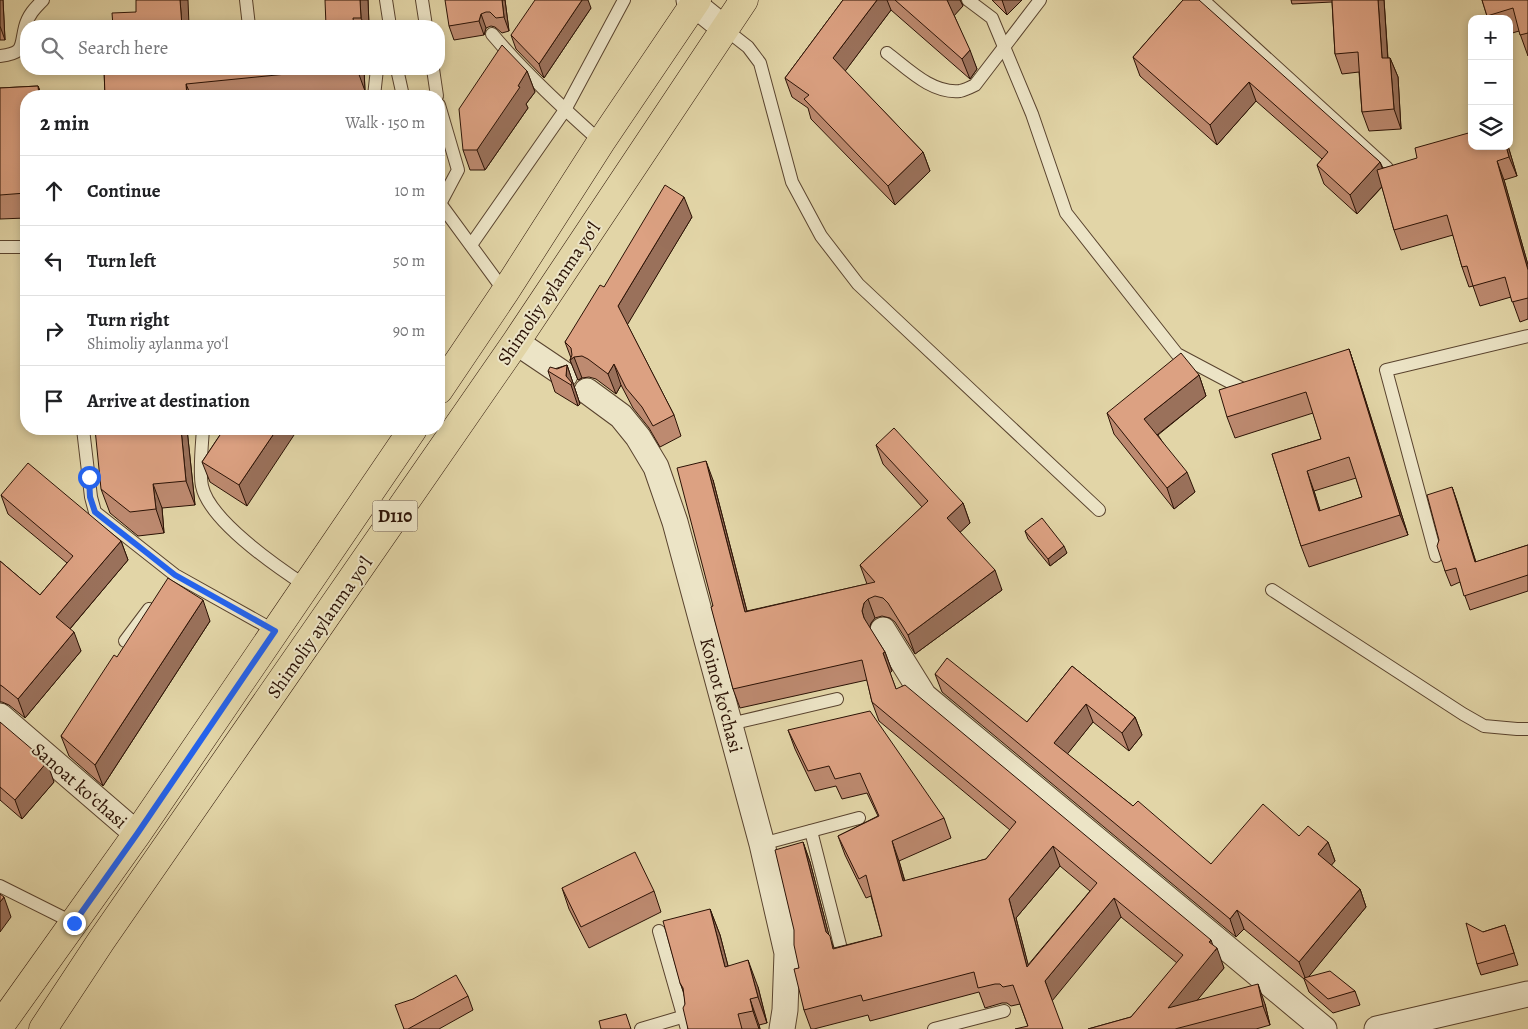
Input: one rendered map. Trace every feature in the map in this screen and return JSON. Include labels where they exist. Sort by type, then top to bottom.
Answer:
[{"type":"main road","name":"Shimoliy aylanma yoʻl","points":[[43,1029],[101,941],[516,342],[744,0]]},
{"type":"main road","name":"Shimoliy aylanma yoʻl","points":[[445,381],[505,292],[693,1]]},
{"type":"main road","name":"Shimoliy aylanma yoʻl","points":[[0,1026],[137,834],[409,435]]},
{"type":"street","points":[[693,1],[725,29]]},
{"type":"street","points":[[516,342],[565,375]]},
{"type":"street","name":"Koinot koʻchasi","points":[[587,391],[621,416],[638,437],[656,467],[675,522],[762,844],[787,953],[785,1010],[782,1029]]},
{"type":"street","points":[[883,630],[924,696],[1324,1029]]},
{"type":"street","name":"Sanoat koʻchasi","points":[[0,716],[137,834]]},
{"type":"street","points":[[1377,1029],[1528,994]]},
{"type":"lane","points":[[28,20],[32,11],[43,0]]},
{"type":"lane","points":[[246,0],[248,20]]},
{"type":"lane","points":[[386,0],[389,20]]},
{"type":"lane","points":[[422,0],[425,20]]},
{"type":"lane","points":[[471,245],[565,110],[624,0]]},
{"type":"lane","points":[[968,0],[992,18],[1032,114],[1066,213],[1177,354],[1241,388]]},
{"type":"lane","points":[[887,53],[926,82],[941,89],[961,91],[975,85],[1040,0]]},
{"type":"lane","points":[[1203,0],[1387,168]]},
{"type":"lane","points":[[725,29],[748,47],[760,63],[792,182],[821,236],[872,298],[1099,510]]},
{"type":"lane","points":[[492,34],[510,55],[565,110],[601,142]]},
{"type":"lane","points":[[0,56],[12,55],[20,50]]},
{"type":"lane","points":[[374,90],[376,75]]},
{"type":"lane","points":[[398,75],[402,90]]},
{"type":"lane","points":[[434,75],[436,90]]},
{"type":"lane","points":[[445,126],[458,170],[445,193]]},
{"type":"lane","points":[[445,211],[505,292]]},
{"type":"lane","points":[[0,247],[20,247]]},
{"type":"lane","points":[[1436,556],[1386,370],[1528,336]]},
{"type":"lane","points":[[84,435],[90,497],[95,512],[172,579],[275,631]]},
{"type":"lane","points":[[203,435],[201,485],[209,504],[224,521],[259,552],[306,586]]},
{"type":"lane","points":[[1272,590],[1484,726],[1528,729]]},
{"type":"lane","points":[[125,641],[158,597]]},
{"type":"lane","points":[[730,724],[837,700]]},
{"type":"lane","points":[[762,844],[860,818]]},
{"type":"lane","points":[[811,830],[841,949]]},
{"type":"lane","points":[[0,886],[74,923]]},
{"type":"lane","points":[[659,931],[688,1029]]},
{"type":"lane","points":[[934,1029],[1004,1011]]},
{"type":"lane","points":[[641,1029],[684,1016]]},
{"type":"building","points":[[136,0],[180,0],[182,20],[113,20],[112,13],[136,12]]},
{"type":"building","points":[[325,0],[360,0],[361,18],[353,18],[353,20],[326,20]]},
{"type":"building","points":[[445,0],[502,0],[504,17],[496,18],[490,12],[486,12],[481,14],[479,21],[449,26]]},
{"type":"building","points":[[535,0],[582,0],[539,64],[511,35]]},
{"type":"building","points":[[843,0],[877,0],[833,58],[923,152],[888,186],[804,99],[809,95],[785,78]]},
{"type":"building","points":[[895,0],[947,0],[970,50],[962,59]]},
{"type":"building","points":[[1183,0],[1199,0],[1380,162],[1350,195],[1317,165],[1328,152],[1249,82],[1210,125],[1133,57]]},
{"type":"building","points":[[1332,0],[1378,0],[1382,58],[1390,58],[1394,109],[1362,112],[1358,52],[1335,54]]},
{"type":"building","points":[[1482,0],[1528,0],[1528,33],[1520,35],[1513,8],[1487,15]]},
{"type":"building","points":[[502,45],[527,71],[518,86],[520,87],[477,150],[463,150],[459,109]]},
{"type":"building","points":[[104,75],[277,75],[186,84],[186,90],[105,90]]},
{"type":"building","points":[[38,86],[38,90],[20,90],[20,193],[0,195],[0,88]]},
{"type":"building","points":[[1468,133],[1468,150],[1507,150],[1509,157],[1497,161],[1528,270],[1528,298],[1512,302],[1505,277],[1473,286],[1467,266],[1462,267],[1447,215],[1394,230],[1377,170],[1417,158],[1415,148]]},
{"type":"building","points":[[665,185],[684,197],[618,306],[674,415],[653,426],[642,407],[626,388],[614,364],[608,374],[582,356],[574,357],[570,360],[572,355],[571,348],[565,342],[600,285],[604,287]]},
{"type":"building","points":[[1349,349],[1400,515],[1301,546],[1272,454],[1321,439],[1306,392],[1227,417],[1219,390]],"holes":[[[1349,457],[1362,497],[1319,511],[1307,471]]]},
{"type":"building","points":[[1181,353],[1199,375],[1144,419],[1187,472],[1167,488],[1107,413]]},
{"type":"building","points":[[567,365],[566,376],[572,383],[571,385],[548,371],[550,367],[557,369]]},
{"type":"building","points":[[894,428],[963,503],[947,518],[995,570],[908,635],[883,598],[875,596],[864,603],[862,611],[864,618],[885,652],[883,653],[896,689],[905,685],[1211,940],[1209,942],[1217,948],[1168,1008],[1258,984],[1263,1006],[1175,1029],[1088,1029],[1131,1017],[1183,955],[1114,898],[1045,981],[1063,1029],[1015,1029],[1028,1026],[1013,985],[1003,987],[1000,984],[995,984],[978,988],[974,972],[863,1001],[861,995],[804,1010],[794,969],[799,968],[794,945],[794,930],[775,850],[803,842],[826,932],[830,936],[833,949],[882,936],[866,875],[859,879],[838,836],[879,816],[860,773],[835,779],[829,766],[808,771],[788,730],[870,711],[944,818],[892,841],[903,881],[986,859],[1016,822],[872,702],[862,660],[733,689],[677,468],[706,461],[745,612],[875,582],[860,565],[928,501],[876,445]],"holes":[[[1053,846],[1097,883],[1027,967],[1009,899]]]},
{"type":"building","points":[[96,435],[182,435],[186,481],[153,484],[156,509],[130,512],[101,489]]},
{"type":"building","points":[[220,435],[273,435],[239,485],[202,462]]},
{"type":"building","points":[[28,463],[121,541],[56,617],[74,632],[18,699],[0,685],[0,561],[40,595],[73,556],[1,495]]},
{"type":"building","points":[[1452,487],[1475,562],[1528,545],[1528,575],[1464,596],[1456,568],[1445,571],[1437,546],[1439,540],[1427,495]]},
{"type":"building","points":[[1042,518],[1064,546],[1048,559],[1025,531]]},
{"type":"building","points":[[168,578],[203,600],[95,765],[61,736],[114,655],[117,657]]},
{"type":"building","points":[[947,658],[1027,722],[1072,666],[1135,717],[1122,733],[1086,704],[1054,743],[1133,806],[1138,801],[1211,864],[1263,804],[1299,836],[1308,826],[1328,842],[1318,854],[1360,889],[1299,962],[1237,910],[1230,919],[935,674]]},
{"type":"building","points":[[0,722],[47,762],[15,800],[0,787]]},
{"type":"building","points":[[635,852],[654,891],[581,927],[562,888]]},
{"type":"building","points":[[0,894],[4,897],[0,902]]},
{"type":"building","points":[[710,909],[725,967],[748,960],[758,997],[750,999],[753,1011],[738,1014],[742,1029],[688,1029],[683,1008],[685,1004],[683,988],[663,921]]},
{"type":"building","points":[[1466,923],[1483,932],[1505,925],[1514,953],[1477,964]]},
{"type":"building","points":[[1330,971],[1355,991],[1328,999],[1304,978]]},
{"type":"building","points":[[456,975],[468,996],[408,1029],[404,1029],[395,1005],[413,999]]},
{"type":"building","points":[[626,1014],[631,1029],[601,1029],[599,1021]]},
{"type":"route","points":[[74,923],[275,631],[175,575],[95,512],[90,497],[89,477]]}]
